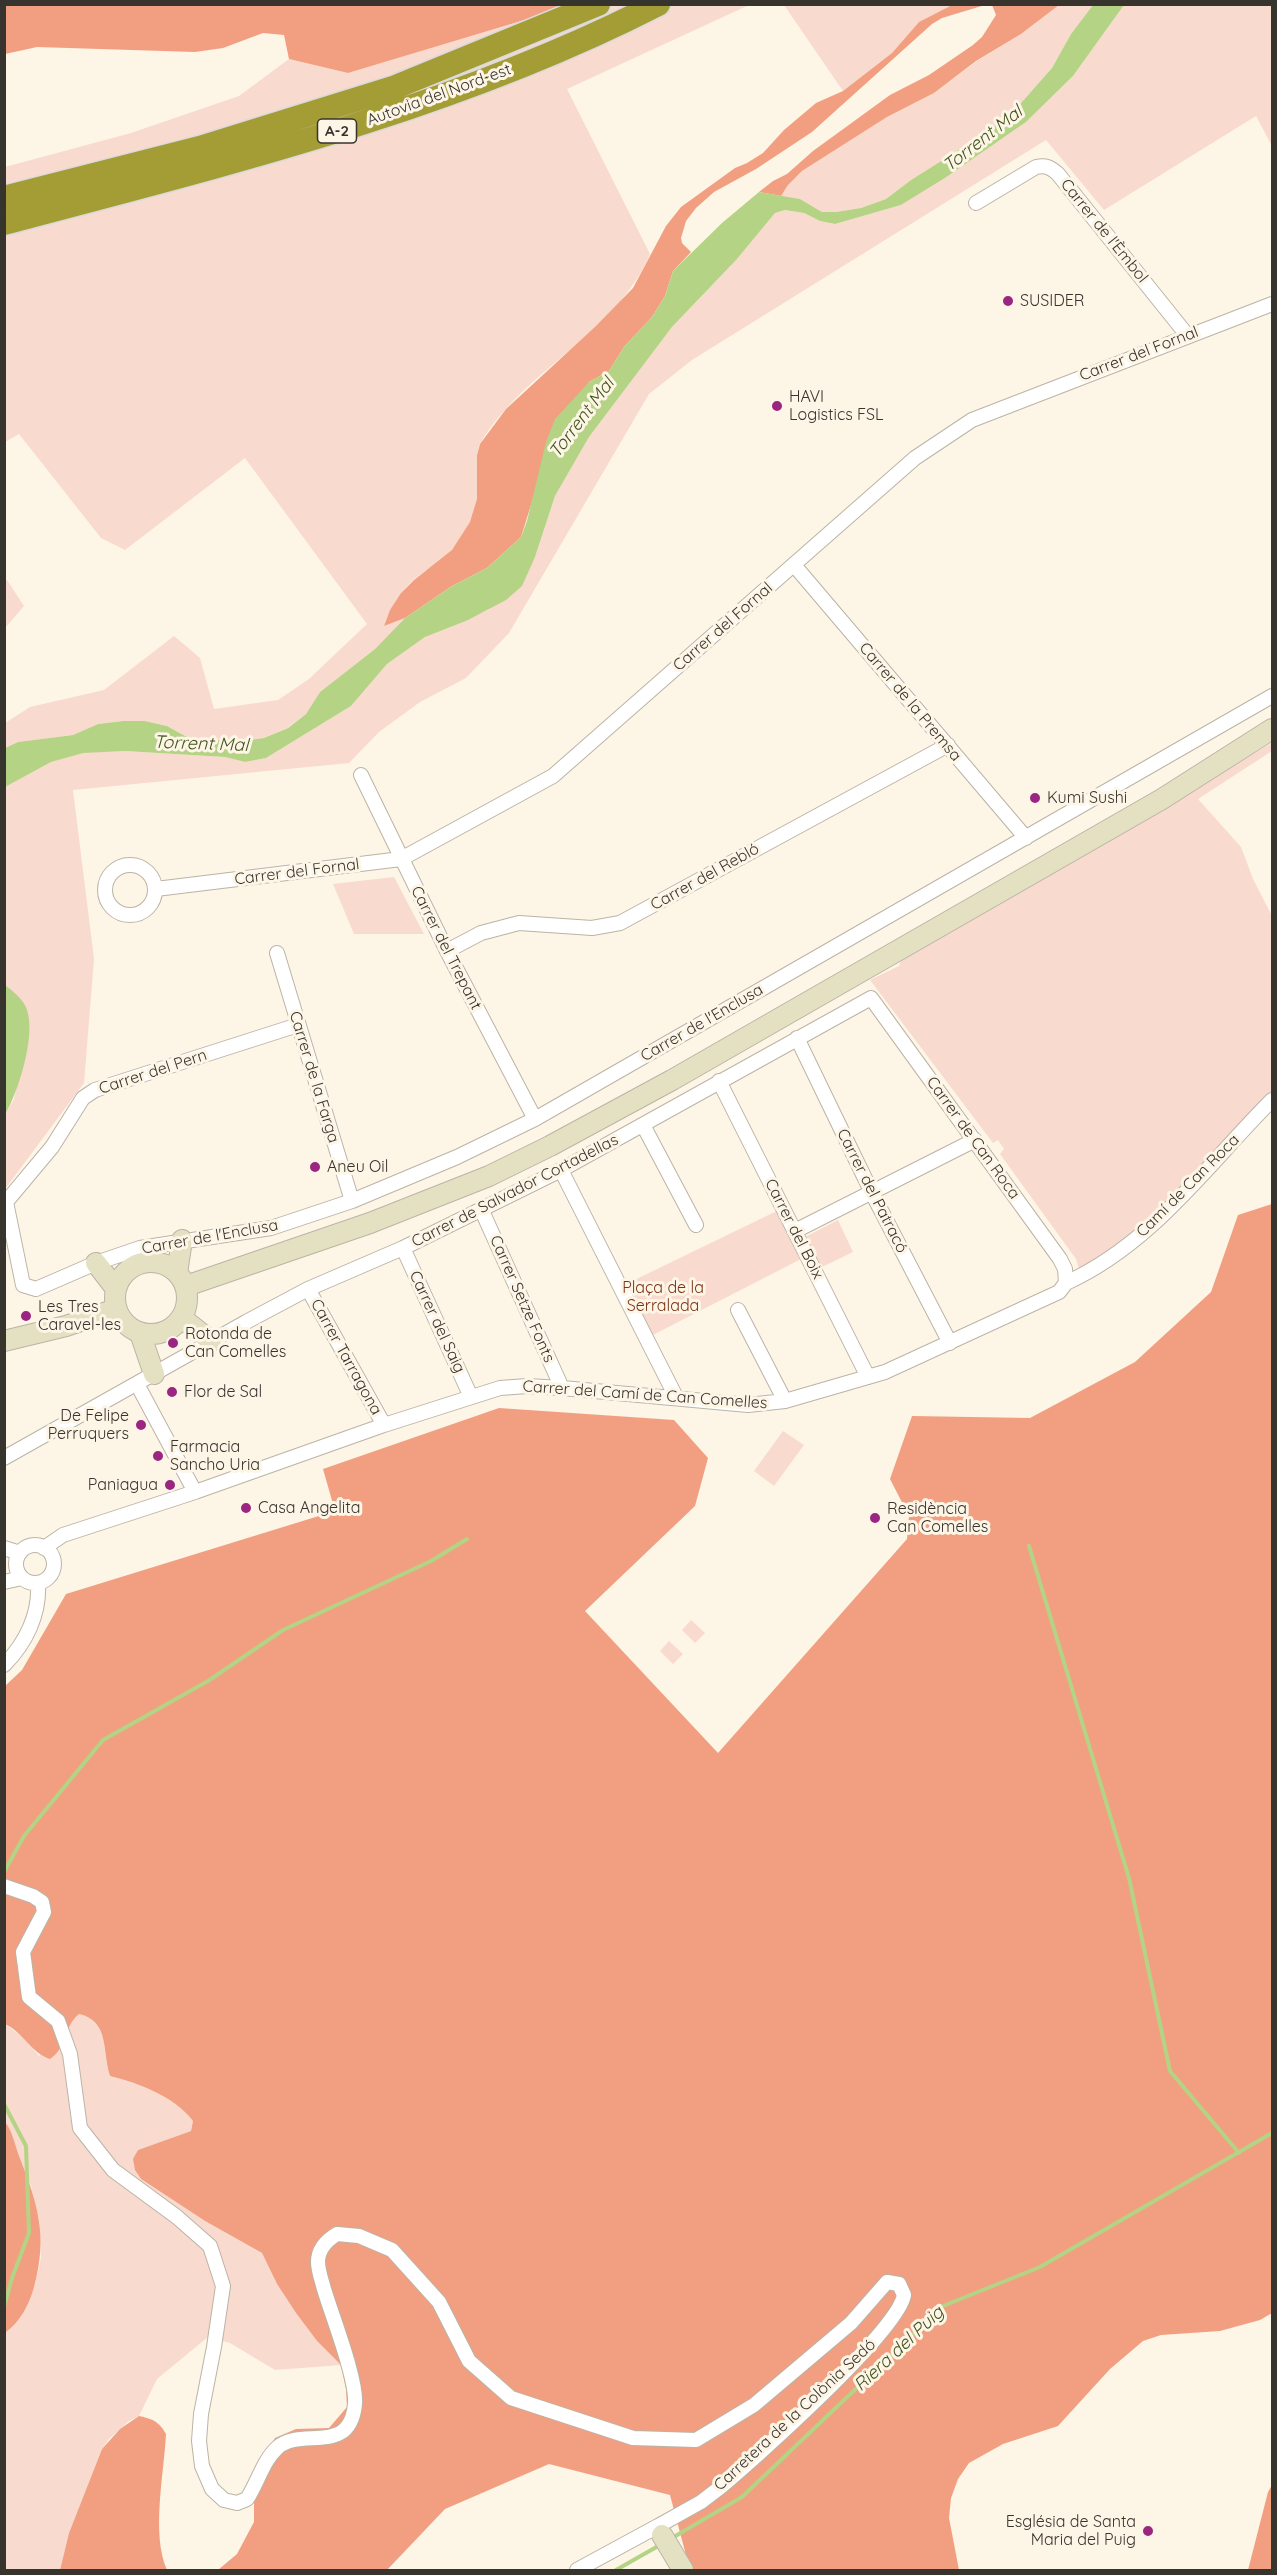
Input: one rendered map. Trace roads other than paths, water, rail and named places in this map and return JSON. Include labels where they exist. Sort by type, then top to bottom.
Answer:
[{"type":"highway","name":"Autovia del Nord-est","points":[[4,198],[200,148],[393,88],[598,4]]},
{"type":"highway","name":"Autovia del Nord-est","points":[[4,223],[272,151],[397,112],[512,69],[627,20],[658,4]]},
{"type":"street","name":"Carrer de l'Èmbol","points":[[976,203],[1036,167],[1043,165],[1051,168],[1187,335]]},
{"type":"street","name":"Carrer del Fornal","points":[[156,889],[401,859],[553,776],[915,458],[972,420],[1272,304]]},
{"type":"street","name":"Carrer de la Premsa","points":[[794,566],[1026,838]]},
{"type":"street","name":"Carrer de l'Enclusa","points":[[96,1263],[140,1248],[271,1228],[352,1201],[457,1157],[535,1119],[1272,696]]},
{"type":"street","points":[[182,1280],[370,1224],[489,1176],[550,1146],[672,1080],[1162,799],[1272,729]]},
{"type":"street","name":"Carrer del Rebló","points":[[447,951],[481,933],[519,923],[592,928],[620,923],[948,746]]},
{"type":"street","name":"Carrer del Trepant","points":[[361,775],[447,951],[535,1119]]},
{"type":"street","name":"Carrer de la Farga","points":[[277,953],[352,1201]]},
{"type":"street","name":"Carrer de Salvador Cortadellas","points":[[4,1458],[308,1289],[403,1248],[561,1170],[871,998]]},
{"type":"street","name":"Carrer de Can Roca","points":[[871,998],[1060,1259],[1065,1269],[1066,1283]]},
{"type":"street","name":"Carrer del Pern","points":[[96,1263],[36,1290],[22,1285],[6,1202],[52,1147],[83,1098],[95,1090],[298,1025]]},
{"type":"street","name":"Carrer del Patracó","points":[[797,1038],[872,1193],[950,1343]]},
{"type":"street","name":"Carrer del Boix","points":[[719,1081],[868,1377]]},
{"type":"street","name":"Camí de Can Roca","points":[[1066,1283],[1105,1262],[1147,1230],[1272,1100]]},
{"type":"street","points":[[644,1125],[696,1225]]},
{"type":"street","points":[[795,1231],[975,1140]]},
{"type":"street","points":[[561,1170],[676,1397]]},
{"type":"street","name":"Carrer Setze Fonts","points":[[482,1210],[562,1388]]},
{"type":"street","points":[[182,1240],[182,1280],[188,1297],[182,1318],[168,1331],[159,1334],[141,1334],[122,1320],[116,1309],[116,1289],[128,1270],[137,1265],[159,1262],[182,1280]]},
{"type":"street","name":"Carrer del Saig","points":[[403,1248],[471,1397]]},
{"type":"street","points":[[96,1263],[116,1289]]},
{"type":"street","name":"Carrer del Camí de Can Comelles","points":[[44,1548],[63,1536],[384,1425],[471,1397],[513,1387],[562,1388],[748,1405],[785,1401],[868,1377],[950,1343],[1059,1292],[1066,1283]]},
{"type":"street","name":"Carrer Tarragona","points":[[308,1289],[384,1425]]},
{"type":"street","points":[[4,1341],[66,1326],[116,1309]]},
{"type":"street","points":[[738,1310],[785,1401]]},
{"type":"street","points":[[182,1318],[211,1341]]},
{"type":"street","points":[[141,1334],[146,1379],[195,1492]]},
{"type":"street","points":[[31,1546],[44,1548],[52,1556],[54,1568],[48,1578],[38,1583],[29,1583],[22,1578],[16,1566],[20,1553],[31,1546]]},
{"type":"street","points":[[4,1548],[20,1553]]},
{"type":"street","points":[[4,1582],[22,1578]]},
{"type":"street","points":[[4,1665],[15,1654],[31,1626],[39,1601],[38,1583]]},
{"type":"street","name":"Carretera de la Colònia Sedó","points":[[4,1886],[33,1896],[42,1902],[44,1912],[23,1952],[29,1997],[58,2021],[70,2054],[80,2128],[113,2170],[177,2217],[210,2246],[223,2286],[201,2414],[199,2441],[202,2466],[212,2488],[224,2500],[237,2503],[247,2499],[266,2462],[277,2448],[290,2439],[333,2437],[351,2422],[355,2403],[354,2384],[335,2326],[318,2262],[324,2242],[337,2234],[359,2236],[392,2250],[438,2302],[469,2361],[511,2398],[633,2438],[696,2440],[754,2405],[852,2323],[887,2282],[899,2284],[904,2295],[898,2311],[883,2331],[824,2392],[718,2489],[700,2502],[663,2536],[577,2571]]},
{"type":"street","points":[[663,2536],[683,2571]]},
{"type":"water","name":"Torrent Mal","points":[[1093,5],[1124,5],[1073,76],[1026,122],[945,178],[901,205],[835,224],[820,221],[804,213],[785,210],[775,213],[737,259],[672,327],[589,437],[555,496],[535,557],[522,586],[506,600],[468,620],[425,637],[387,664],[351,706],[266,758],[245,762],[225,757],[125,751],[83,753],[51,762],[5,787],[5,748],[18,742],[73,735],[98,724],[145,721],[167,726],[187,737],[236,742],[264,738],[288,728],[306,714],[320,692],[375,649],[405,618],[452,586],[487,568],[521,537],[546,442],[555,419],[589,382],[609,371],[624,347],[652,317],[665,296],[673,271],[722,223],[759,192],[800,199],[822,212],[861,208],[886,199],[911,180],[987,132],[1021,103],[1052,68],[1071,34]]},
{"type":"water","points":[[5,985],[26,1006],[29,1035],[20,1079],[5,1115],[6,1042]]},
{"type":"waterway","points":[[4,1872],[24,1836],[103,1740],[208,1681],[283,1630],[431,1561],[467,1539]]},
{"type":"waterway","points":[[1029,1546],[1129,1878],[1170,2071],[1239,2153]]},
{"type":"waterway","points":[[4,2104],[26,2146],[29,2233],[4,2307]]},
{"type":"waterway","name":"Riera del Puig","points":[[672,2538],[742,2497],[943,2306],[1040,2267],[1272,2133]]},
{"type":"waterway","name":"Riera del Puig","points":[[616,2570],[660,2545]]},
{"type":"place","name":"SUSIDER","points":[[1008,301]]},
{"type":"place","name":"HAVI Logistics FSL","points":[[777,406]]},
{"type":"place","name":"Kumi Sushi","points":[[1035,798]]},
{"type":"place","name":"Aneu Oil","points":[[315,1167]]},
{"type":"place","name":"Les Tres Caravel-les","points":[[26,1316]]},
{"type":"place","name":"Rotonda de Can Comelles","points":[[173,1343]]},
{"type":"place","name":"Flor de Sal","points":[[172,1392]]},
{"type":"place","name":"De Felipe Perruquers","points":[[141,1425]]},
{"type":"place","name":"Farmacia Sancho Uria","points":[[158,1456]]},
{"type":"place","name":"Paniagua","points":[[170,1485]]},
{"type":"place","name":"Casa Angelita","points":[[246,1508]]},
{"type":"place","name":"Residència Can Comelles","points":[[875,1518]]},
{"type":"place","name":"Església de Santa Maria del Puig","points":[[1148,2531]]},
{"type":"park label","name":"Plaça de la Serralada","points":[[663,1297]]}]
